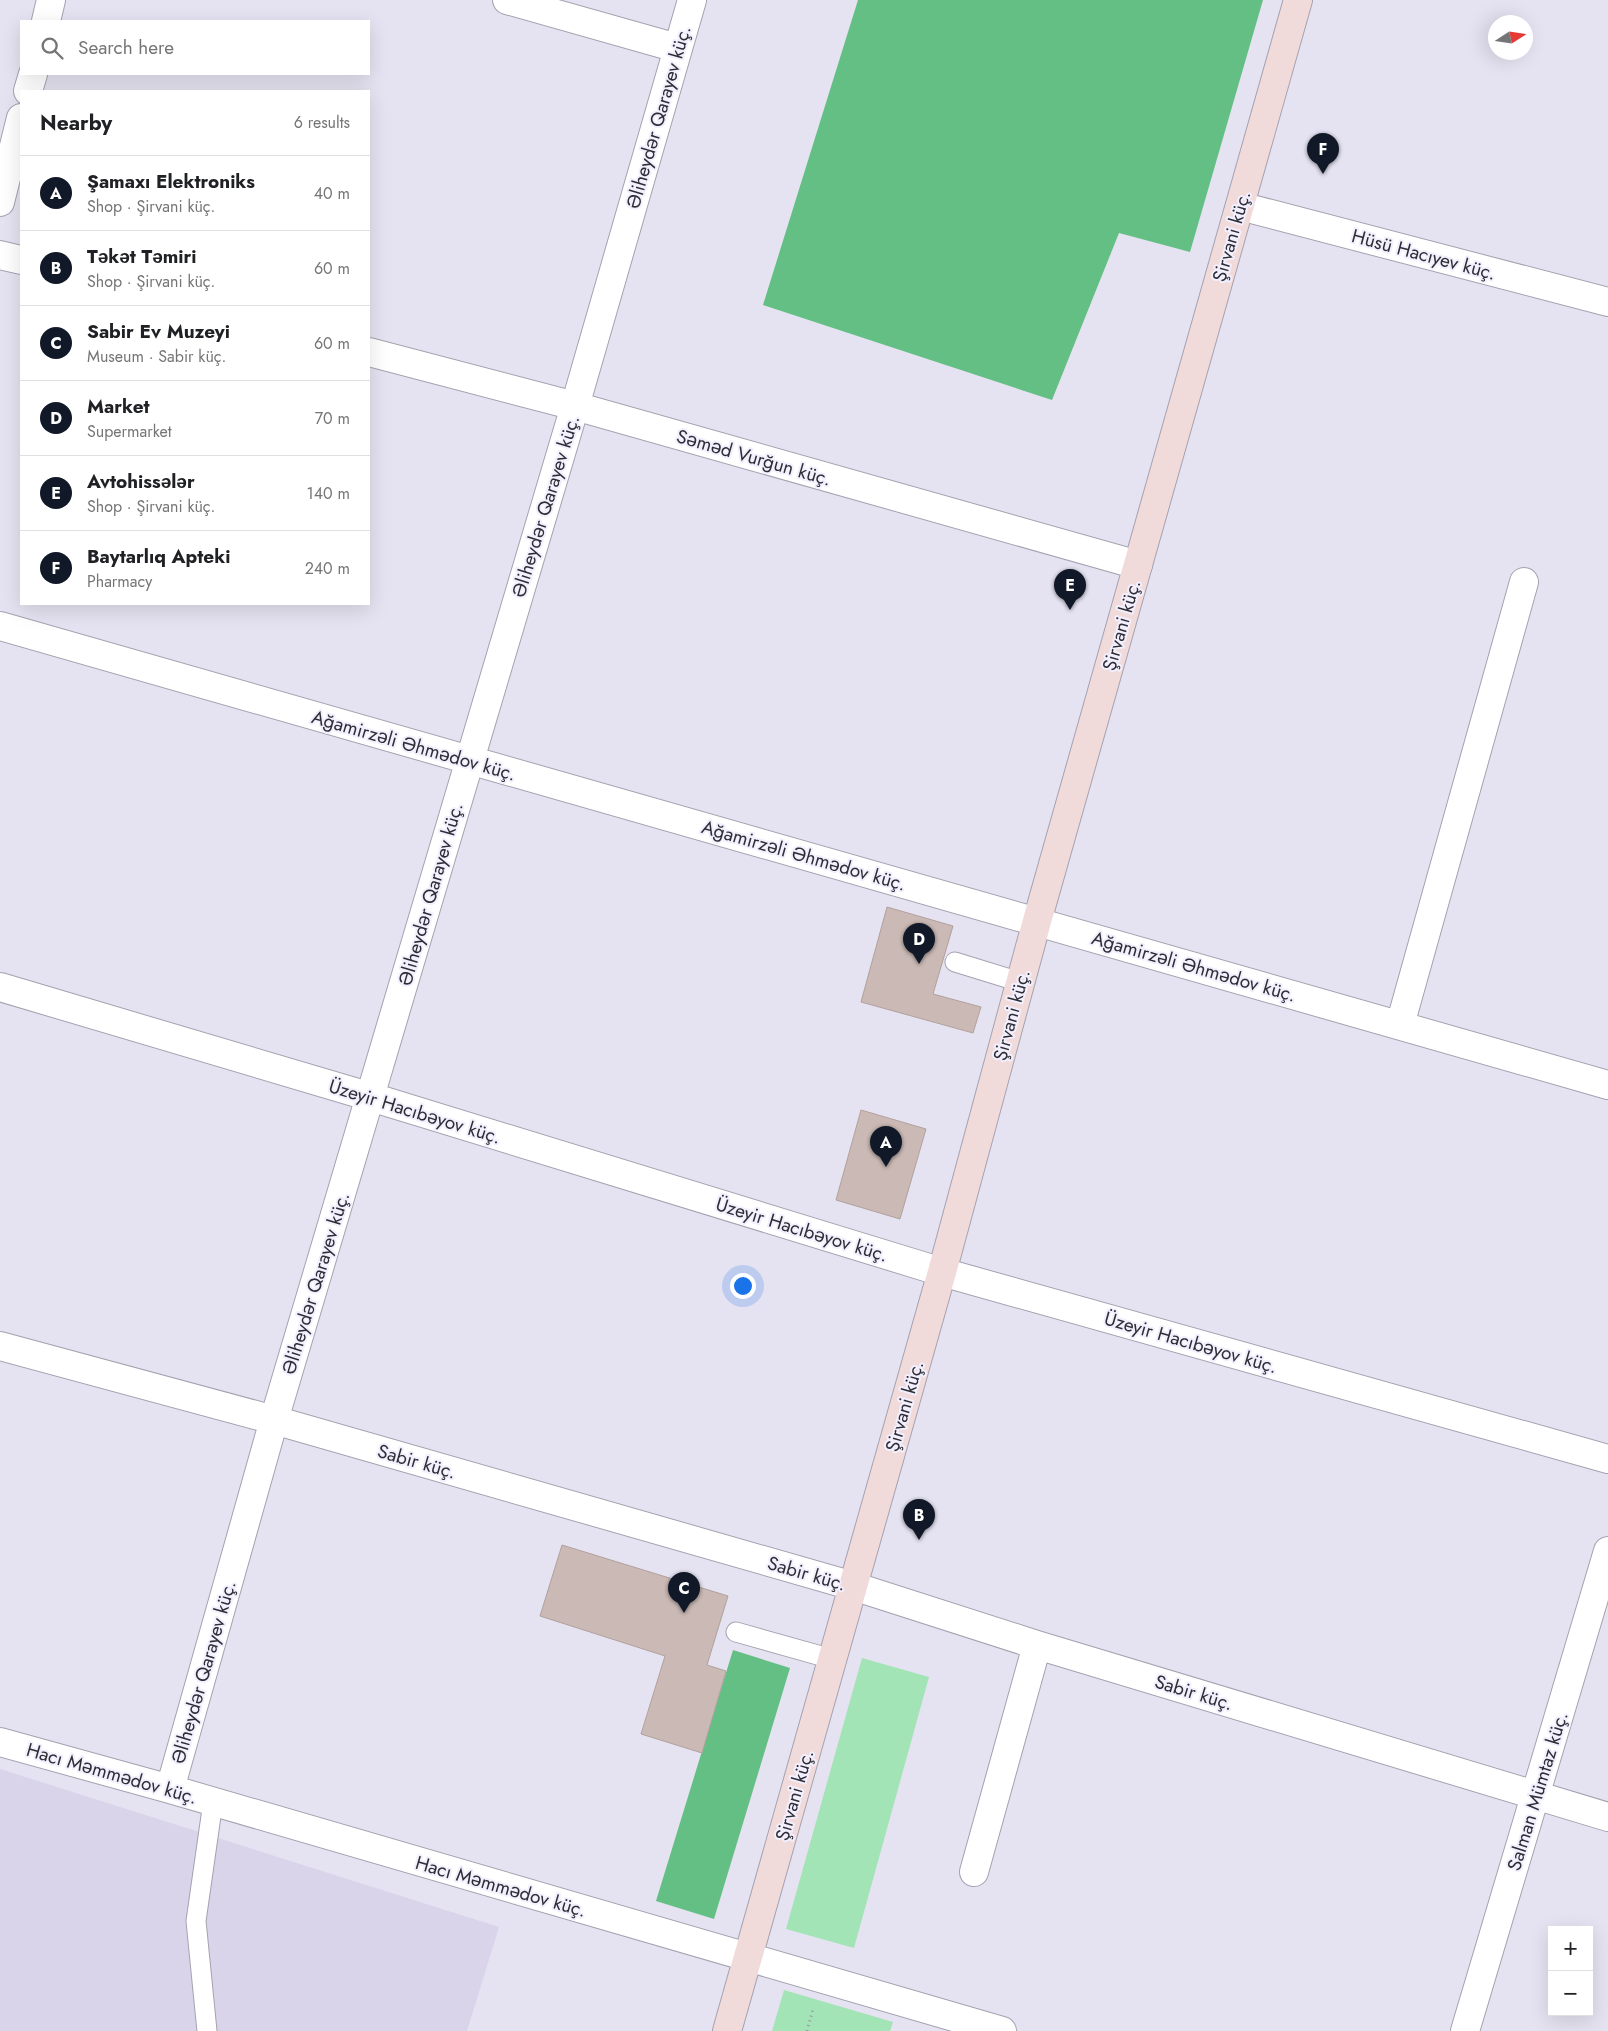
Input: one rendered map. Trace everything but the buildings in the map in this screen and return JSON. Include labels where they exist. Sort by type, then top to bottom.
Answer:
[{"type":"main road","name":"Şirvani küç.","points":[[727,2031],[942,1272],[1037,921],[1298,0]]},
{"type":"street","points":[[46,20],[51,0]]},
{"type":"street","points":[[507,0],[677,48]]},
{"type":"street","name":"Əliheydər Qarayev küç.","points":[[170,1789],[274,1420],[575,406],[692,0]]},
{"type":"street","points":[[28,90],[32,75]]},
{"type":"street","points":[[0,202],[20,122]]},
{"type":"street","name":"Hüsü Hacıyev küç.","points":[[1240,206],[1608,302]]},
{"type":"street","points":[[0,254],[20,260]]},
{"type":"street","name":"Səməd Vurğun küç.","points":[[370,352],[575,406],[1138,565]]},
{"type":"street","points":[[1400,1025],[1524,582]]},
{"type":"street","name":"Ağamirzəli Əhmədov küç.","points":[[0,626],[1608,1085]]},
{"type":"street","name":"Üzeyir Hacıbəyov küç.","points":[[0,987],[371,1097],[942,1272],[1608,1459]]},
{"type":"street","name":"Sabir küç.","points":[[0,1346],[274,1420],[853,1586],[1037,1645],[1608,1817]]},
{"type":"street","name":"Salman Mümtaz küç.","points":[[1465,2031],[1608,1551]]},
{"type":"street","points":[[974,1872],[1037,1645]]},
{"type":"street","name":"Hacı Məmmədov küç.","points":[[0,1742],[170,1789],[748,1957],[924,2020],[1002,2031]]},
{"type":"lane","points":[[956,962],[1020,982]]},
{"type":"lane","points":[[736,1632],[832,1659]]},
{"type":"lane","points":[[207,2031],[196,1921],[213,1802]]},
{"type":"path","points":[[806,2031],[814,2007]]},
{"type":"shaded area","points":[[0,1769],[499,1927],[467,2031],[0,2031]]},
{"type":"green space","points":[[858,0],[1263,0],[1190,252],[1119,233],[1052,400],[763,305]]},
{"type":"green space","points":[[733,1650],[790,1668],[714,1919],[656,1901]]},
{"type":"green space","points":[[862,1658],[929,1677],[854,1948],[786,1929]]},
{"type":"green space","points":[[784,1990],[893,2022],[890,2031],[772,2031]]},
{"type":"place","name":"Baytarlıq Apteki","points":[[1323,174]]},
{"type":"place","name":"Avtohissələr","points":[[1070,610]]},
{"type":"place","name":"Market","points":[[919,964]]},
{"type":"place","name":"Şamaxı Elektroniks","points":[[886,1167]]},
{"type":"place","name":"Təkət Təmiri","points":[[919,1540]]},
{"type":"place","name":"Sabir Ev Muzeyi","points":[[684,1613]]}]
